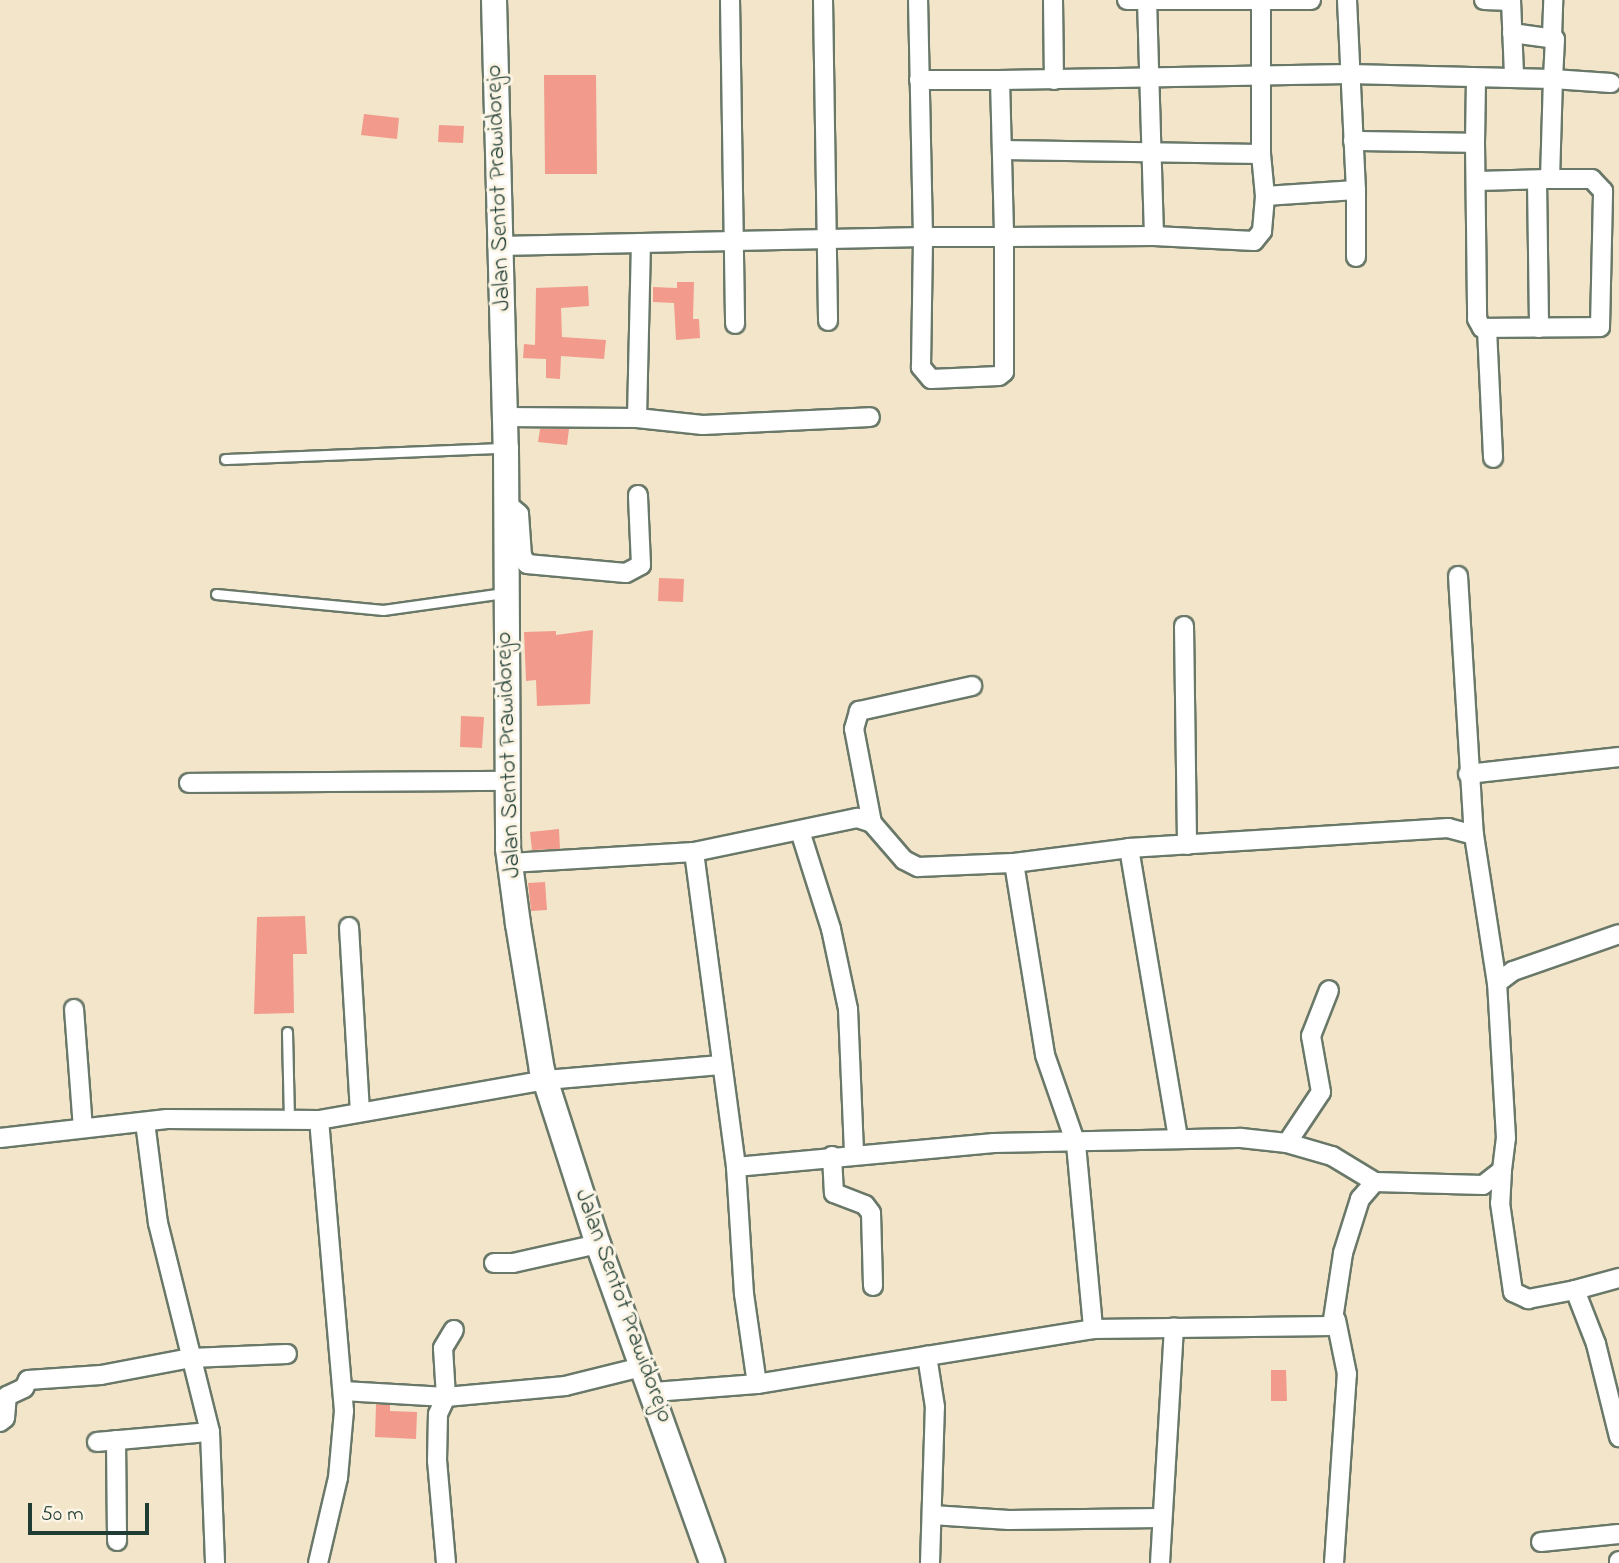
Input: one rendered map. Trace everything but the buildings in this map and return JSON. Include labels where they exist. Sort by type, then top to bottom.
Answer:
[{"type":"main road","name":"Jalan Sentot Prawidorejo","points":[[494,0],[506,448],[507,781],[510,863],[545,1080],[598,1244],[645,1366],[712,1563]]},
{"type":"street","points":[[730,0],[731,242],[735,324]]},
{"type":"street","points":[[824,0],[828,321]]},
{"type":"street","points":[[918,0],[923,237],[921,367],[931,379],[996,378],[1004,372],[1000,80]]},
{"type":"street","points":[[1053,0],[1054,80]]},
{"type":"street","points":[[1127,0],[1311,0]]},
{"type":"street","points":[[1147,0],[1154,236]]},
{"type":"street","points":[[1346,0],[1356,190],[1356,257]]},
{"type":"street","points":[[1484,0],[1511,1],[1514,75]]},
{"type":"street","points":[[1539,328],[1544,179],[1553,79],[1553,0]]},
{"type":"street","points":[[499,246],[923,237],[1154,236],[1254,241],[1262,231],[1265,195],[1261,153],[1263,79],[1250,2]]},
{"type":"street","points":[[1512,33],[1552,37]]},
{"type":"street","points":[[919,80],[1263,79],[1349,74],[1476,78],[1514,75],[1611,83]]},
{"type":"street","points":[[1476,78],[1477,319],[1487,329],[1493,458]]},
{"type":"street","points":[[1353,141],[1475,143]]},
{"type":"street","points":[[1002,150],[1261,153]]},
{"type":"street","points":[[1478,181],[1592,179],[1603,191],[1603,318],[1597,328],[1487,329]]},
{"type":"street","points":[[1265,195],[1356,190]]},
{"type":"street","points":[[637,418],[641,243]]},
{"type":"street","points":[[504,417],[637,418],[703,425],[870,417]]},
{"type":"street","points":[[506,503],[519,514],[522,556],[527,564],[626,573],[641,565],[638,495]]},
{"type":"street","points":[[1458,576],[1468,774],[1474,835],[1497,983],[1506,1138],[1500,1203],[1513,1292],[1528,1298],[1575,1290],[1619,1278]]},
{"type":"street","points":[[1184,626],[1187,845]]},
{"type":"street","points":[[972,686],[859,711],[854,729],[872,823],[904,860],[918,867],[1014,863],[1129,848],[1448,828],[1474,835]]},
{"type":"street","points":[[1468,774],[1619,757]]},
{"type":"street","points":[[189,783],[507,781]]},
{"type":"street","points":[[510,863],[694,852],[857,818],[872,823]]},
{"type":"street","points":[[800,831],[831,929],[848,1009],[854,1153]]},
{"type":"street","points":[[1129,848],[1178,1139]]},
{"type":"street","points":[[694,852],[720,1065],[736,1167],[744,1294],[757,1384]]},
{"type":"street","points":[[1014,863],[1045,1055],[1076,1144],[1093,1329]]},
{"type":"street","points":[[349,927],[360,1112]]},
{"type":"street","points":[[1497,983],[1513,971],[1619,934]]},
{"type":"street","points":[[1287,1143],[1321,1092],[1311,1036],[1329,990]]},
{"type":"street","points":[[74,1009],[83,1128]]},
{"type":"street","points":[[0,1138],[145,1122],[319,1120],[545,1080],[720,1065]]},
{"type":"street","points":[[318,1563],[338,1478],[343,1391],[319,1120]]},
{"type":"street","points":[[145,1122],[148,1175],[209,1432],[215,1563]]},
{"type":"street","points":[[736,1167],[854,1153],[994,1143],[1076,1144],[1178,1139],[1287,1143],[1353,1165],[1375,1182],[1483,1185],[1502,1170]]},
{"type":"street","points":[[832,1156],[835,1195],[858,1201],[871,1213],[873,1286]]},
{"type":"street","points":[[1335,1563],[1347,1374],[1336,1320],[1343,1253],[1360,1199],[1375,1182]]},
{"type":"street","points":[[494,1263],[513,1263],[598,1244]]},
{"type":"street","points":[[1575,1290],[1596,1344],[1619,1437]]},
{"type":"street","points":[[654,1392],[757,1384],[1093,1329],[1324,1328],[1336,1320]]},
{"type":"street","points":[[1160,1563],[1160,1518],[1174,1327]]},
{"type":"street","points":[[446,1563],[437,1461],[438,1415],[446,1397],[443,1348],[454,1330]]},
{"type":"street","points":[[0,1422],[5,1418],[7,1396],[24,1388],[28,1380],[101,1375],[191,1358],[287,1354]]},
{"type":"street","points":[[927,1356],[934,1407],[930,1563]]},
{"type":"street","points":[[343,1391],[446,1397],[565,1387],[645,1366]]},
{"type":"street","points":[[97,1442],[209,1432]]},
{"type":"street","points":[[116,1440],[117,1541]]},
{"type":"street","points":[[932,1515],[1009,1520],[1160,1518]]},
{"type":"street","points":[[1541,1542],[1619,1534]]},
{"type":"lane","points":[[225,459],[506,448]]},
{"type":"lane","points":[[216,594],[383,610],[506,593]]},
{"type":"lane","points":[[287,1032],[289,1120]]}]
